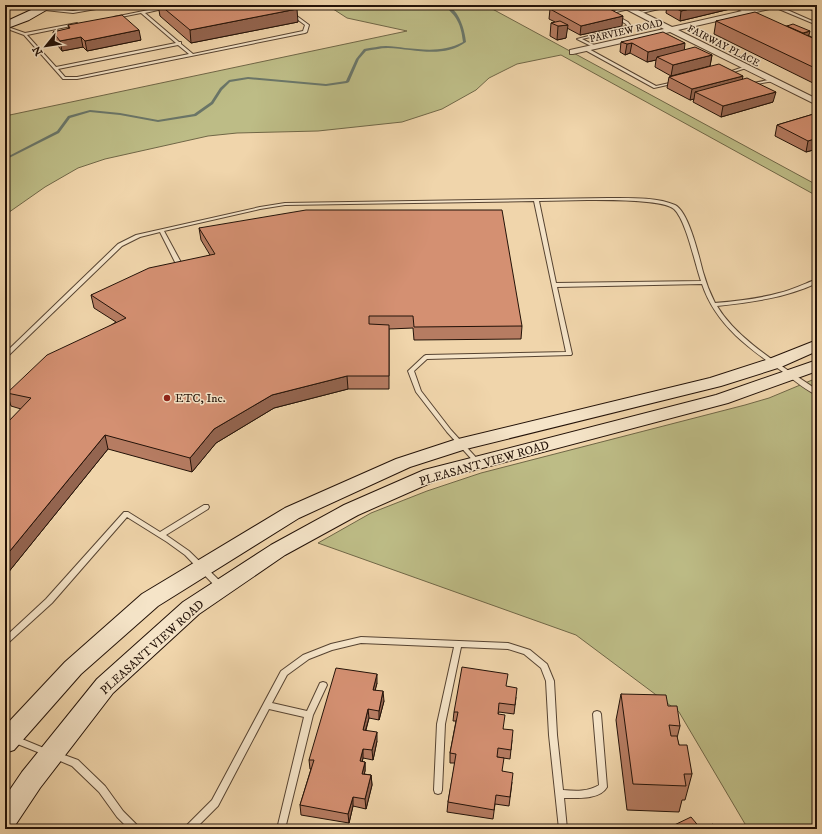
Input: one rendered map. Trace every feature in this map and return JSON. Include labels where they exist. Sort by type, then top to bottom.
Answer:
[{"type":"street","name":"PARVIEW ROAD","points":[[573,52],[743,15],[776,5]]},
{"type":"street","name":"FAIRWAY PLACE","points":[[625,6],[817,102]]},
{"type":"street","points":[[5,26],[48,7]]},
{"type":"street","name":"PLEASANT VIEW ROAD","points":[[7,738],[73,668],[150,600],[292,513],[402,462],[461,444],[714,382],[775,363],[817,345]]},
{"type":"street","name":"PLEASANT VIEW ROAD","points":[[5,819],[31,780],[105,686],[191,608],[278,550],[351,510],[432,475],[722,399],[793,375],[817,365]]},
{"type":"lane","points":[[5,8],[10,7],[8,5]]},
{"type":"lane","points":[[48,7],[73,12],[117,5]]},
{"type":"lane","points":[[111,17],[178,5]]},
{"type":"lane","points":[[5,26],[25,34],[64,78],[77,78],[305,32],[307,25],[280,5]]},
{"type":"lane","points":[[637,12],[675,5]]},
{"type":"lane","points":[[731,5],[743,15]]},
{"type":"lane","points":[[776,5],[817,24]]},
{"type":"lane","points":[[802,5],[817,11]]},
{"type":"lane","points":[[595,47],[579,39],[628,27],[629,26],[627,23],[609,13],[625,6]]},
{"type":"lane","points":[[142,12],[180,43],[192,55]]},
{"type":"lane","points":[[25,34],[80,23]]},
{"type":"lane","points":[[56,68],[180,43]]},
{"type":"lane","points":[[586,49],[655,87],[680,82]]},
{"type":"lane","points":[[738,78],[729,72],[747,67]]},
{"type":"lane","points":[[745,82],[752,84],[773,80]]},
{"type":"lane","points":[[478,463],[418,391],[411,372],[426,357],[568,354],[555,285],[536,200]]},
{"type":"lane","points":[[5,356],[120,245],[138,236],[161,230],[260,208],[285,204],[637,200],[659,202],[675,207],[684,217],[704,282],[714,305],[727,324],[743,339],[817,393]]},
{"type":"lane","points":[[161,230],[184,274]]},
{"type":"lane","points":[[714,305],[776,297],[799,290],[817,281]]},
{"type":"lane","points":[[555,285],[704,282]]},
{"type":"lane","points":[[160,535],[206,507]]},
{"type":"lane","points":[[5,641],[49,601],[126,514],[187,554],[221,587]]},
{"type":"lane","points":[[189,829],[215,803],[284,673],[306,657],[331,647],[361,640],[508,646],[527,652],[544,666],[550,681],[563,829]]},
{"type":"lane","points":[[438,790],[441,724],[458,644]]},
{"type":"lane","points":[[281,829],[309,715],[323,685]]},
{"type":"lane","points":[[267,705],[309,715]]},
{"type":"lane","points":[[559,794],[589,794],[598,791],[603,787],[597,714]]},
{"type":"lane","points":[[7,738],[75,763],[102,789],[120,814],[134,829]]},
{"type":"shaded area","points":[[327,5],[485,5],[817,185],[817,196],[561,55],[517,64],[489,78],[476,90],[442,109],[402,122],[318,131],[237,133],[208,136],[105,159],[78,168],[45,187],[5,215],[5,116],[407,31],[347,18]]},
{"type":"shaded area","points":[[817,378],[817,829],[748,829],[679,712],[576,635],[318,543],[371,513],[427,491],[481,473],[745,405],[769,398]]},
{"type":"building","points":[[160,5],[291,5],[297,9],[190,30]]},
{"type":"building","points":[[568,5],[602,5],[623,16],[581,26],[550,9]]},
{"type":"building","points":[[669,5],[707,5],[681,11]]},
{"type":"building","points":[[755,12],[817,40],[817,69],[716,21]]},
{"type":"building","points":[[122,15],[139,30],[85,41],[81,37],[60,41],[53,32],[70,28],[68,25]]},
{"type":"building","points":[[560,21],[568,25],[558,26],[551,23]]},
{"type":"building","points":[[793,24],[810,31],[803,33],[787,26]]},
{"type":"building","points":[[663,32],[685,43],[648,52],[632,43],[627,44],[621,42]]},
{"type":"building","points":[[695,47],[712,55],[673,65],[657,57]]},
{"type":"building","points":[[719,64],[743,76],[692,89],[669,77]]},
{"type":"building","points":[[747,78],[776,92],[723,106],[695,92]]},
{"type":"building","points":[[817,113],[817,138],[808,141],[777,125]]},
{"type":"building","name":"ETC, Inc.","points":[[306,210],[502,210],[522,326],[414,327],[413,316],[369,316],[369,324],[389,325],[389,376],[347,376],[272,395],[214,429],[190,458],[105,435],[5,557],[5,425],[31,398],[7,393],[47,355],[126,318],[91,295],[149,268],[215,254],[199,228]]},
{"type":"building","points":[[462,667],[508,674],[506,686],[517,688],[515,705],[499,703],[498,714],[505,715],[503,729],[513,730],[511,750],[498,748],[497,757],[504,758],[502,771],[513,773],[510,797],[496,795],[494,810],[448,802],[456,754],[450,753],[458,712],[454,712]]},
{"type":"building","points":[[336,668],[377,674],[373,690],[383,691],[379,711],[368,709],[363,730],[377,732],[372,750],[363,749],[360,761],[365,762],[362,774],[371,775],[365,799],[353,797],[348,814],[300,805],[314,760],[309,760]]},
{"type":"building","points":[[621,694],[666,695],[668,706],[677,706],[680,726],[669,725],[671,736],[677,736],[679,745],[687,745],[692,774],[684,774],[686,786],[633,784]]},
{"type":"building","points":[[691,817],[701,829],[666,829]]},
{"type":"building","points":[[713,824],[717,829],[703,829]]},
{"type":"waterway","points":[[5,159],[58,132],[69,117],[90,111],[120,114],[158,121],[195,115],[212,103],[221,89],[229,81],[248,78],[326,85],[347,82],[358,59],[365,50],[387,47],[438,51],[457,47],[465,42],[463,31],[459,20],[453,12],[444,5]]},
{"type":"place","name":"ETC, Inc.","points":[[167,398]]}]
